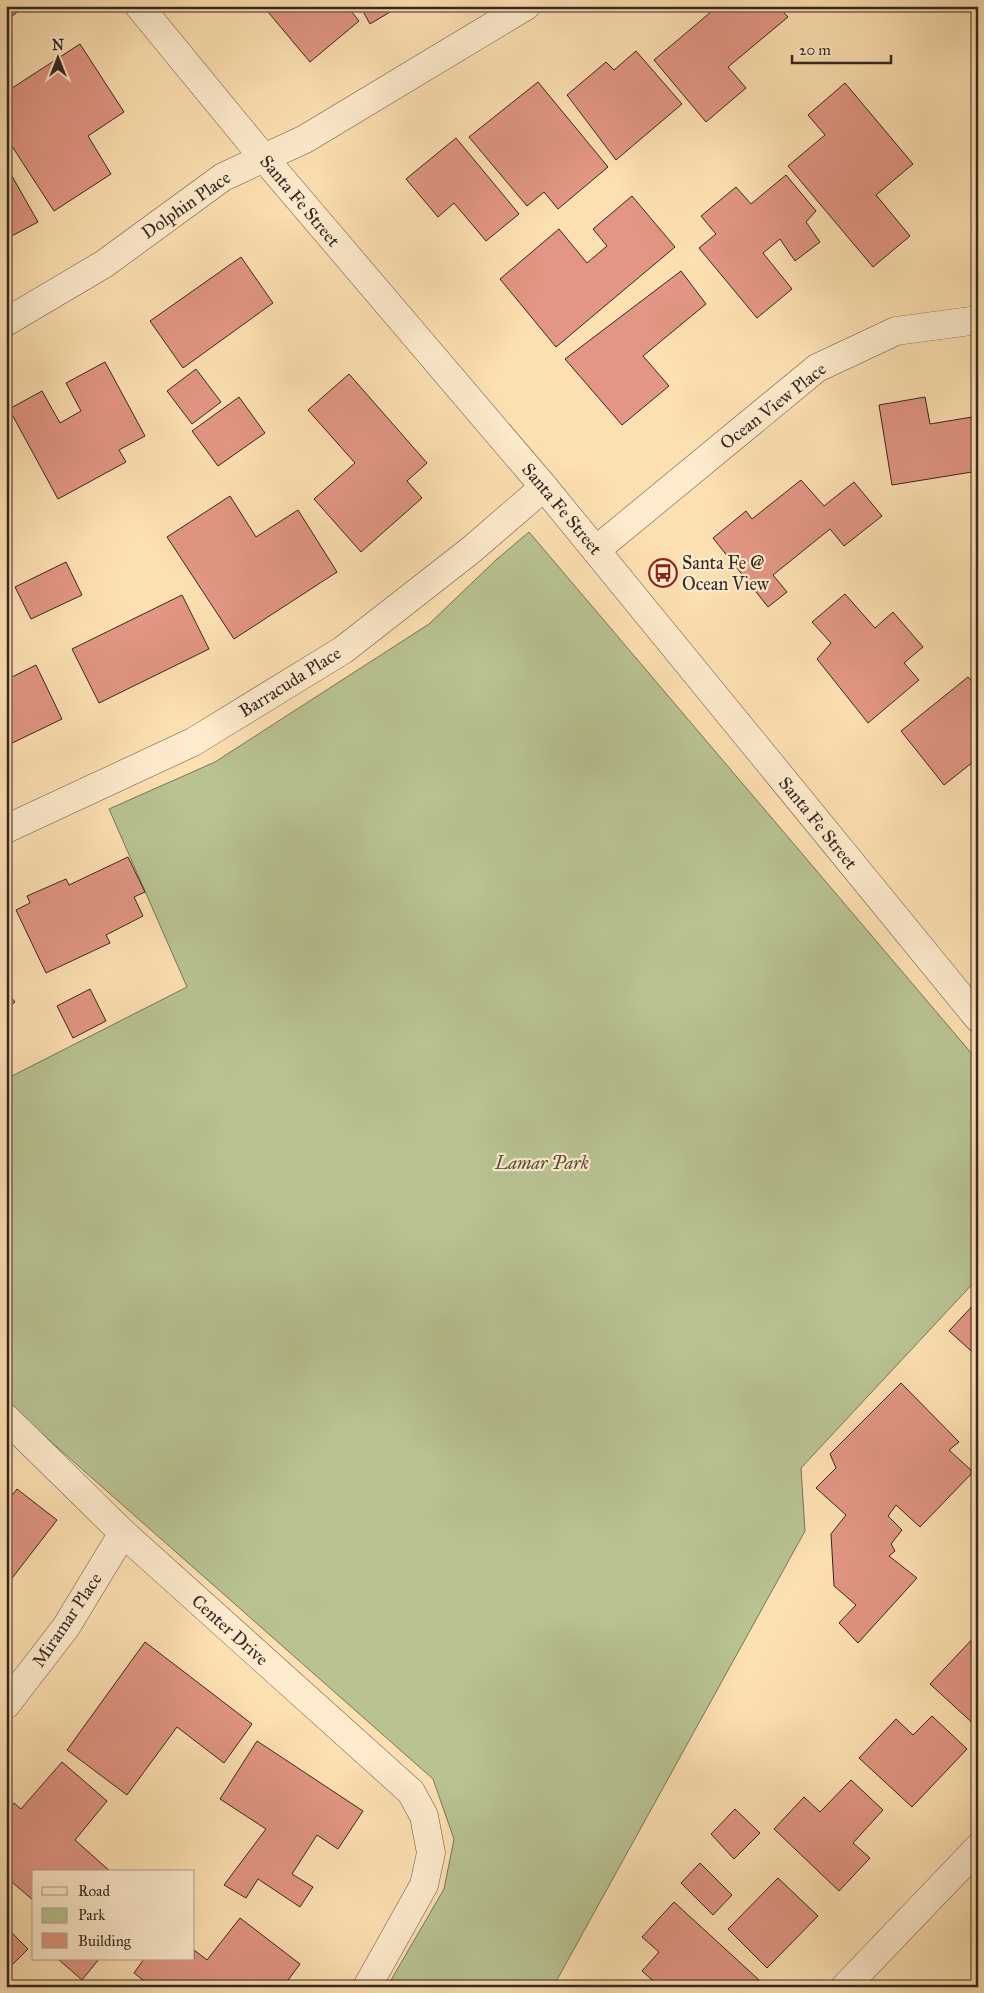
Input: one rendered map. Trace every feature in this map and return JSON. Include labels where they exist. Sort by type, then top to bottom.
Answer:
[{"type":"street","name":"Santa Fe Street","points":[[139,6],[263,157],[544,487],[978,1018]]},
{"type":"street","name":"Dolphin Place","points":[[6,322],[104,264],[223,176],[305,139],[526,6]]},
{"type":"street","name":"Ocean View Place","points":[[596,550],[817,368],[896,331],[978,320]]},
{"type":"street","name":"Barracuda Place","points":[[6,829],[193,742],[343,650],[471,550],[544,487]]},
{"type":"street","name":"Center Drive","points":[[6,1418],[123,1533],[411,1792],[424,1816],[431,1853],[424,1885],[367,1987]]},
{"type":"street","name":"Miramar Place","points":[[6,1705],[66,1627],[123,1533]]},
{"type":"street","points":[[845,1987],[978,1848]]},
{"type":"green space","name":"Lamar Park","points":[[529,532],[978,1061],[978,1278],[801,1468],[805,1531],[553,1987],[387,1987],[444,1889],[454,1839],[433,1779],[6,1402],[6,1079],[187,987],[109,809],[215,762],[429,624],[497,559]]},
{"type":"building","points":[[6,6],[25,6],[6,21]]},
{"type":"building","points":[[263,6],[347,6],[359,21],[310,62]]},
{"type":"building","points":[[360,6],[400,6],[370,24]]},
{"type":"building","points":[[718,6],[778,6],[788,17],[728,67],[746,88],[706,122],[654,60]]},
{"type":"building","points":[[80,44],[124,112],[88,136],[111,174],[54,211],[6,137],[6,92]]},
{"type":"building","points":[[636,51],[682,104],[616,160],[567,95],[606,62],[614,70]]},
{"type":"building","points":[[538,82],[608,167],[558,209],[544,192],[527,206],[469,137]]},
{"type":"building","points":[[845,83],[913,164],[876,195],[910,236],[873,267],[788,166],[825,135],[808,115]]},
{"type":"building","points":[[456,138],[519,214],[486,241],[454,203],[438,217],[406,179]]},
{"type":"building","points":[[8,169],[38,222],[6,239],[6,170]]},
{"type":"building","points":[[786,175],[816,211],[806,222],[820,242],[795,261],[780,239],[763,253],[792,289],[757,318],[699,248],[716,234],[701,216],[736,187],[751,204]]},
{"type":"building","points":[[632,196],[675,247],[556,347],[500,279],[559,229],[587,263],[607,246],[593,229]]},
{"type":"building","points":[[241,257],[273,303],[183,368],[150,321]]},
{"type":"building","points":[[681,271],[706,304],[643,356],[669,386],[622,425],[565,359]]},
{"type":"building","points":[[105,362],[145,436],[119,450],[126,462],[58,499],[9,409],[42,391],[60,423],[81,411],[66,383]]},
{"type":"building","points":[[196,369],[221,402],[192,424],[167,391]]},
{"type":"building","points":[[349,374],[427,463],[407,481],[422,498],[361,552],[314,499],[355,463],[308,410]]},
{"type":"building","points":[[239,397],[265,433],[218,466],[192,431]]},
{"type":"building","points":[[925,397],[930,424],[978,416],[978,471],[892,485],[879,405]]},
{"type":"building","points":[[801,480],[824,506],[854,482],[882,516],[844,546],[830,529],[773,575],[787,592],[768,607],[713,538],[746,511],[752,519]]},
{"type":"building","points":[[230,496],[256,537],[298,510],[337,572],[234,639],[167,537]]},
{"type":"building","points":[[66,562],[82,595],[31,619],[15,587]]},
{"type":"building","points":[[845,594],[875,628],[893,612],[923,647],[904,663],[919,680],[868,723],[817,659],[831,643],[812,622]]},
{"type":"building","points":[[182,595],[209,649],[99,703],[72,649]]},
{"type":"building","points":[[36,665],[62,719],[6,746],[6,680]]},
{"type":"building","points":[[968,677],[978,688],[978,758],[944,785],[901,731]]},
{"type":"building","points":[[128,857],[145,892],[134,897],[143,916],[106,935],[110,943],[46,973],[16,910],[30,903],[27,896],[66,879],[69,885]]},
{"type":"building","points":[[90,989],[106,1021],[73,1038],[57,1006]]},
{"type":"building","points":[[6,991],[15,1002],[6,1009]]},
{"type":"building","points":[[978,1300],[978,1357],[949,1331]]},
{"type":"building","points":[[901,1383],[959,1442],[949,1450],[973,1472],[920,1527],[896,1505],[888,1516],[902,1530],[891,1544],[895,1551],[889,1556],[917,1578],[858,1643],[839,1623],[856,1605],[834,1586],[831,1534],[846,1515],[816,1488],[836,1468],[830,1454]]},
{"type":"building","points":[[17,1489],[57,1520],[6,1586],[6,1503]]},
{"type":"building","points":[[978,1633],[978,1728],[930,1684]]},
{"type":"building","points":[[145,1642],[252,1724],[224,1763],[177,1727],[127,1795],[67,1750]]},
{"type":"building","points":[[932,1716],[967,1749],[912,1807],[859,1758],[896,1719],[913,1735]]},
{"type":"building","points":[[257,1741],[363,1811],[338,1849],[317,1835],[292,1874],[313,1887],[300,1907],[258,1879],[246,1898],[224,1885],[266,1829],[220,1799]]},
{"type":"building","points":[[62,1762],[107,1801],[75,1840],[109,1870],[32,1870],[32,1899],[6,1877],[6,1813],[14,1803],[21,1809]]},
{"type":"building","points":[[851,1780],[883,1810],[853,1843],[870,1858],[839,1891],[774,1829],[804,1797],[820,1812]]},
{"type":"building","points":[[735,1809],[760,1833],[734,1859],[711,1834]]},
{"type":"building","points":[[700,1863],[732,1895],[713,1915],[681,1883]]},
{"type":"building","points":[[778,1878],[818,1916],[767,1968],[728,1929]]},
{"type":"building","points":[[674,1902],[759,1980],[753,1987],[658,1987],[642,1971],[659,1952],[642,1937]]},
{"type":"building","points":[[240,1918],[300,1964],[283,1987],[152,1987],[134,1973],[143,1960],[195,1960],[195,1951],[207,1960]]},
{"type":"building","points":[[6,1927],[28,1949],[6,1971]]},
{"type":"building","points":[[59,1960],[98,1960],[82,1980]]},
{"type":"place","name":"Santa Fe @ Ocean View","points":[[663,573]]}]
